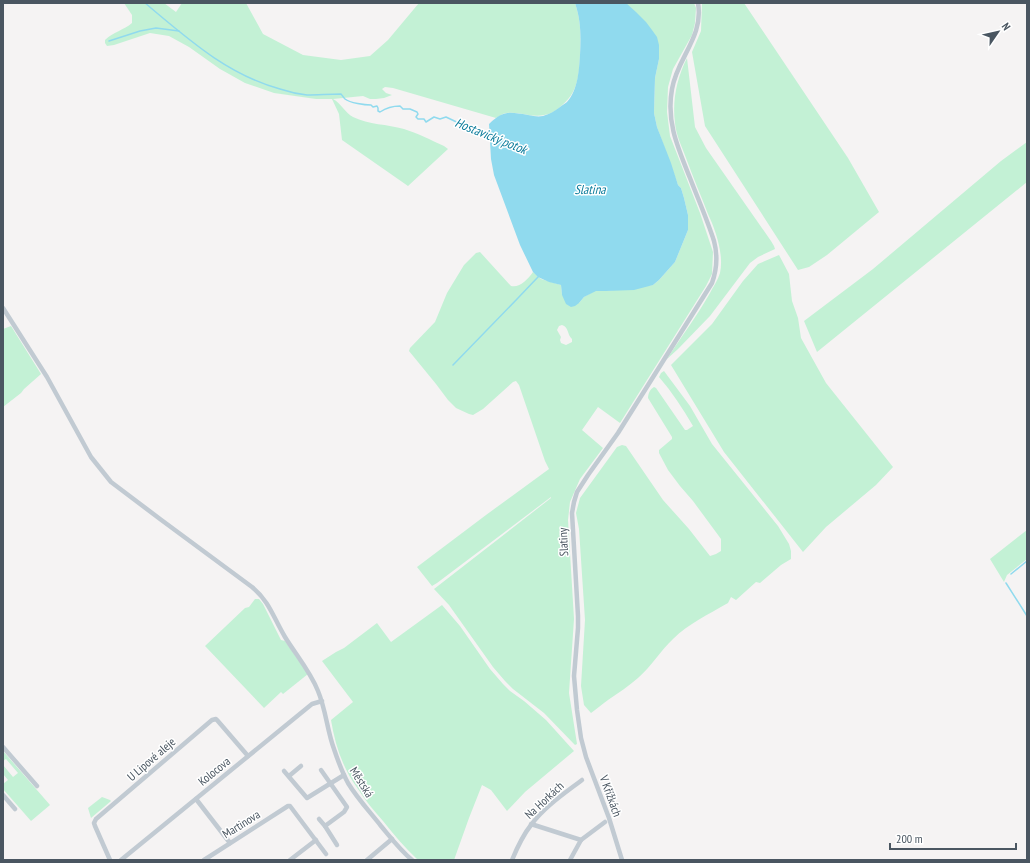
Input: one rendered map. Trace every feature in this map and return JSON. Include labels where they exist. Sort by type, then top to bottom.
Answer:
[{"type":"street","name":"Slatiny","points":[[581,738],[574,688],[578,628],[572,525],[574,502],[588,475],[618,433],[712,284],[717,266],[717,250],[714,241],[676,143],[670,106],[672,87],[677,71],[698,27],[698,3]]},
{"type":"street","name":"Městská","points":[[3,308],[47,377],[83,443],[95,462],[111,482],[258,592],[270,608],[287,641],[311,675],[322,701],[330,739],[344,775],[354,792],[403,852],[412,860]]},
{"type":"street","name":"Kolocova","points":[[121,860],[312,704],[322,701]]},
{"type":"street","name":"U Lipové aleje","points":[[110,860],[95,826],[94,823],[96,819],[212,720],[217,720],[248,756]]},
{"type":"street","name":"V Křížkách","points":[[581,738],[586,757],[609,818],[622,860]]},
{"type":"street","points":[[3,747],[37,786]]},
{"type":"street","points":[[289,776],[301,766]]},
{"type":"street","points":[[321,770],[347,807],[344,812],[325,826]]},
{"type":"street","points":[[284,771],[307,798],[344,775]]},
{"type":"street","name":"Na Horkách","points":[[512,860],[531,824],[554,802],[582,780]]},
{"type":"street","points":[[3,795],[15,809]]},
{"type":"street","points":[[196,798],[230,842]]},
{"type":"street","name":"Martinova","points":[[204,860],[288,806],[290,806],[316,840]]},
{"type":"street","points":[[319,819],[337,845]]},
{"type":"street","points":[[570,860],[582,840],[605,822]]},
{"type":"street","points":[[531,824],[582,840]]},
{"type":"street","points":[[368,860],[392,839]]},
{"type":"street","points":[[290,860],[316,840],[326,854]]},
{"type":"green space","points":[[124,3],[164,3],[176,12],[182,3],[246,3],[263,34],[303,55],[341,60],[370,56],[388,40],[419,3],[575,3],[580,35],[580,63],[578,77],[574,90],[566,102],[553,112],[539,116],[512,113],[504,114],[496,118],[385,87],[382,89],[386,93],[392,95],[376,99],[370,99],[363,96],[333,99],[348,113],[359,120],[398,127],[424,137],[448,149],[408,186],[342,140],[339,114],[332,99],[316,99],[274,93],[245,83],[220,69],[189,47],[169,36],[150,33],[107,46],[105,40],[132,23],[132,15]]},
{"type":"green space","points":[[626,3],[694,3],[696,8],[695,23],[692,35],[673,69],[668,87],[667,112],[670,136],[700,213],[713,252],[712,274],[620,423],[598,407],[582,430],[603,448],[580,479],[570,502],[568,520],[574,619],[569,693],[577,744],[575,745],[544,713],[505,681],[493,667],[449,605],[434,589],[551,497],[432,586],[417,567],[549,469],[519,385],[516,381],[513,382],[483,409],[473,415],[469,414],[456,408],[448,400],[409,351],[410,348],[435,322],[447,293],[464,265],[476,253],[480,252],[511,286],[518,286],[533,272],[541,279],[561,285],[562,295],[579,303],[584,297],[596,290],[606,291],[653,285],[675,262],[688,230],[688,215],[681,188],[678,185],[657,127],[654,113],[655,78],[659,59]],"holes":[[[559,326],[564,326],[572,339],[572,342],[566,345],[561,343],[561,337],[557,330]]]},
{"type":"green space","points":[[702,3],[744,3],[848,158],[879,212],[827,255],[809,267],[798,270],[705,126],[692,52],[701,31]]},
{"type":"green space","points":[[687,58],[695,127],[706,148],[771,241],[775,249],[758,257],[750,263],[710,316],[667,359],[700,310],[717,281],[721,266],[720,251],[714,228],[681,145],[676,127],[674,106],[676,89],[680,73]]},
{"type":"green space","points":[[1027,142],[1027,182],[817,352],[804,321],[873,269],[1001,161]]},
{"type":"green space","points":[[779,255],[789,274],[792,301],[798,318],[801,338],[826,383],[893,467],[876,485],[826,527],[803,552],[724,452],[671,365],[712,324],[743,281],[758,264]]},
{"type":"green space","points":[[11,326],[41,374],[21,393],[3,407],[3,329]]},
{"type":"green space","points":[[664,371],[690,406],[712,444],[778,526],[789,544],[791,559],[781,565],[760,583],[756,582],[736,600],[731,597],[728,603],[685,629],[668,644],[648,669],[638,678],[591,713],[584,705],[581,686],[585,620],[579,529],[576,513],[580,498],[617,447],[622,445],[626,446],[663,500],[689,529],[710,556],[721,551],[721,539],[668,470],[659,453],[659,450],[672,439],[672,437],[648,398],[648,395],[654,387],[685,430],[693,426],[659,377]]},
{"type":"green space","points":[[1027,530],[1027,559],[1007,575],[1004,582],[990,559]]},
{"type":"green space","points":[[255,599],[259,599],[263,604],[281,640],[285,641],[308,674],[283,694],[281,692],[264,708],[205,646],[245,608],[249,607]]},
{"type":"green space","points":[[442,605],[460,626],[490,669],[503,684],[546,720],[574,751],[525,792],[507,811],[491,790],[482,785],[454,860],[418,860],[370,805],[344,765],[337,748],[331,720],[353,702],[322,661],[344,648],[377,623],[391,642]]},
{"type":"green space","points":[[3,751],[50,805],[31,821],[3,789],[3,784],[8,780],[3,774],[3,765],[13,777],[18,773],[6,759],[3,761]]},
{"type":"green space","points":[[102,797],[111,801],[91,818],[88,808]]},
{"type":"water","name":"Slatina","points":[[575,3],[626,3],[646,22],[657,37],[659,45],[659,59],[655,78],[654,113],[657,127],[684,198],[688,215],[688,230],[675,262],[653,285],[634,290],[596,291],[584,297],[579,303],[571,307],[566,304],[562,295],[561,285],[538,277],[533,272],[520,245],[494,175],[491,159],[489,124],[494,119],[507,113],[537,116],[546,115],[567,102],[571,97],[576,86],[580,55],[580,29]]},
{"type":"waterway","name":"Hostavický potok","points":[[145,3],[208,54],[242,74],[260,82],[304,95],[341,94],[350,102],[371,105],[373,107],[377,106],[378,111],[380,112],[394,106],[400,106],[403,109],[410,109],[417,112],[418,114],[416,117],[418,119],[424,119],[426,122],[434,117],[440,119],[446,117],[465,126],[471,131],[491,138]]},
{"type":"waterway","points":[[109,41],[140,31],[156,28],[179,31]]},
{"type":"waterway","points":[[453,365],[538,277]]},
{"type":"waterway","points":[[1011,574],[1027,561]]},
{"type":"waterway","points":[[1006,583],[1027,616]]}]
